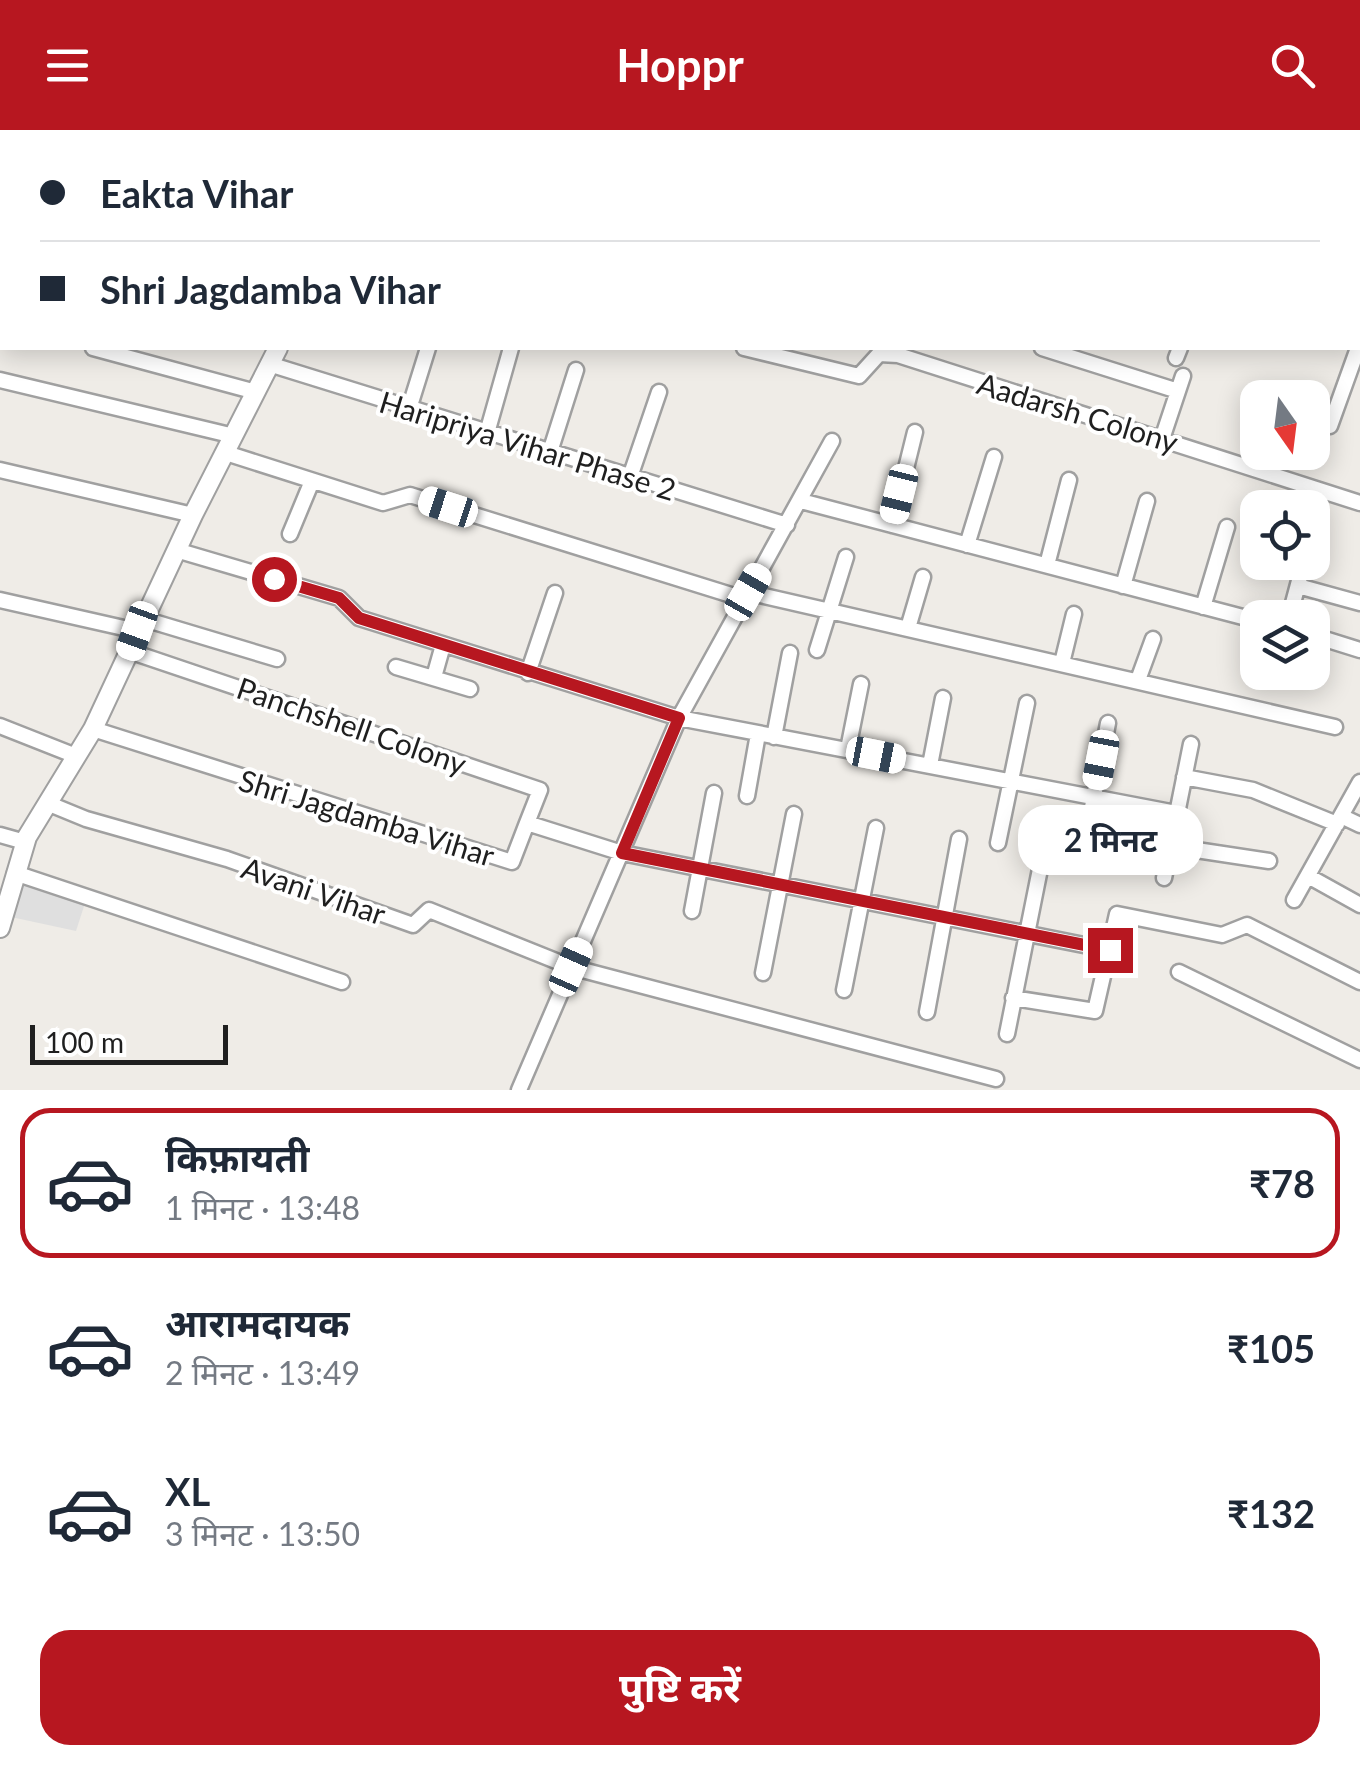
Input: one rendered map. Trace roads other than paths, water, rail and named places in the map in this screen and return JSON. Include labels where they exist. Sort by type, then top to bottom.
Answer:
[{"type":"street","points":[[100,350],[256,392]]},
{"type":"street","points":[[409,408],[427,350]]},
{"type":"street","points":[[486,432],[510,350]]},
{"type":"street","name":"Aadarsh Colony","points":[[752,350],[859,376],[878,354],[899,351],[1360,503]]},
{"type":"street","points":[[1048,350],[1178,392]]},
{"type":"street","points":[[1330,426],[1357,350]]},
{"type":"street","points":[[1,923],[26,842],[93,729],[176,550],[274,356]]},
{"type":"street","name":"Haripriya Vihar Phase 2","points":[[274,356],[409,408],[787,526]]},
{"type":"street","points":[[550,452],[576,370]]},
{"type":"street","points":[[1162,439],[1183,376]]},
{"type":"street","points":[[0,380],[230,444],[312,481],[383,503],[410,495],[746,596],[908,628],[1334,728]]},
{"type":"street","points":[[630,477],[659,392]]},
{"type":"street","points":[[892,524],[915,432]]},
{"type":"street","points":[[519,1090],[679,718],[832,441]]},
{"type":"street","points":[[967,544],[994,457]]},
{"type":"street","points":[[0,470],[193,515]]},
{"type":"street","points":[[1047,566],[1069,480]]},
{"type":"street","points":[[290,534],[312,481]]},
{"type":"street","points":[[1123,586],[1148,500]]},
{"type":"street","points":[[802,501],[1240,616]]},
{"type":"street","points":[[1203,607],[1227,527]]},
{"type":"street","points":[[176,550],[339,598],[359,618],[679,718],[1176,813]]},
{"type":"street","points":[[817,650],[846,557]]},
{"type":"street","points":[[908,628],[923,577]]},
{"type":"street","points":[[1294,600],[1300,580]]},
{"type":"street","points":[[1298,586],[1360,603]]},
{"type":"street","points":[[528,672],[555,592]]},
{"type":"street","points":[[0,600],[140,625],[278,659]]},
{"type":"street","points":[[1062,663],[1074,614]]},
{"type":"street","points":[[1138,680],[1153,638]]},
{"type":"street","points":[[1330,641],[1360,650]]},
{"type":"street","points":[[434,677],[442,645]]},
{"type":"street","name":"Panchshell Colony","points":[[130,650],[540,790],[527,823]]},
{"type":"street","points":[[747,796],[790,654]]},
{"type":"street","points":[[396,667],[470,689]]},
{"type":"street","points":[[848,750],[861,684]]},
{"type":"street","points":[[930,765],[944,698]]},
{"type":"street","points":[[998,843],[1026,703]]},
{"type":"street","points":[[1082,860],[1108,723]]},
{"type":"street","points":[[0,726],[76,756]]},
{"type":"street","name":"Shri Jagdamba Vihar","points":[[93,729],[512,862],[527,823],[622,853],[700,870],[1110,950]]},
{"type":"street","points":[[1164,878],[1191,744]]},
{"type":"street","points":[[1184,776],[1253,790],[1360,825]]},
{"type":"street","points":[[1294,900],[1360,782]]},
{"type":"street","points":[[692,912],[714,793]]},
{"type":"street","name":"Avani Vihar","points":[[47,803],[414,925],[429,910],[571,967]]},
{"type":"street","points":[[762,973],[794,814]]},
{"type":"street","points":[[844,990],[876,828]]},
{"type":"street","points":[[0,835],[26,842]]},
{"type":"street","points":[[927,1012],[958,839]]},
{"type":"street","points":[[1170,846],[1269,862]]},
{"type":"street","points":[[1007,1034],[1042,859]]},
{"type":"street","points":[[14,873],[202,931],[342,982]]},
{"type":"street","points":[[1308,876],[1360,904]]},
{"type":"street","points":[[1014,998],[1095,1011],[1117,914],[1222,935],[1247,925],[1360,982]]},
{"type":"street","points":[[571,967],[996,1078]]},
{"type":"street","points":[[1179,972],[1360,1060]]}]
